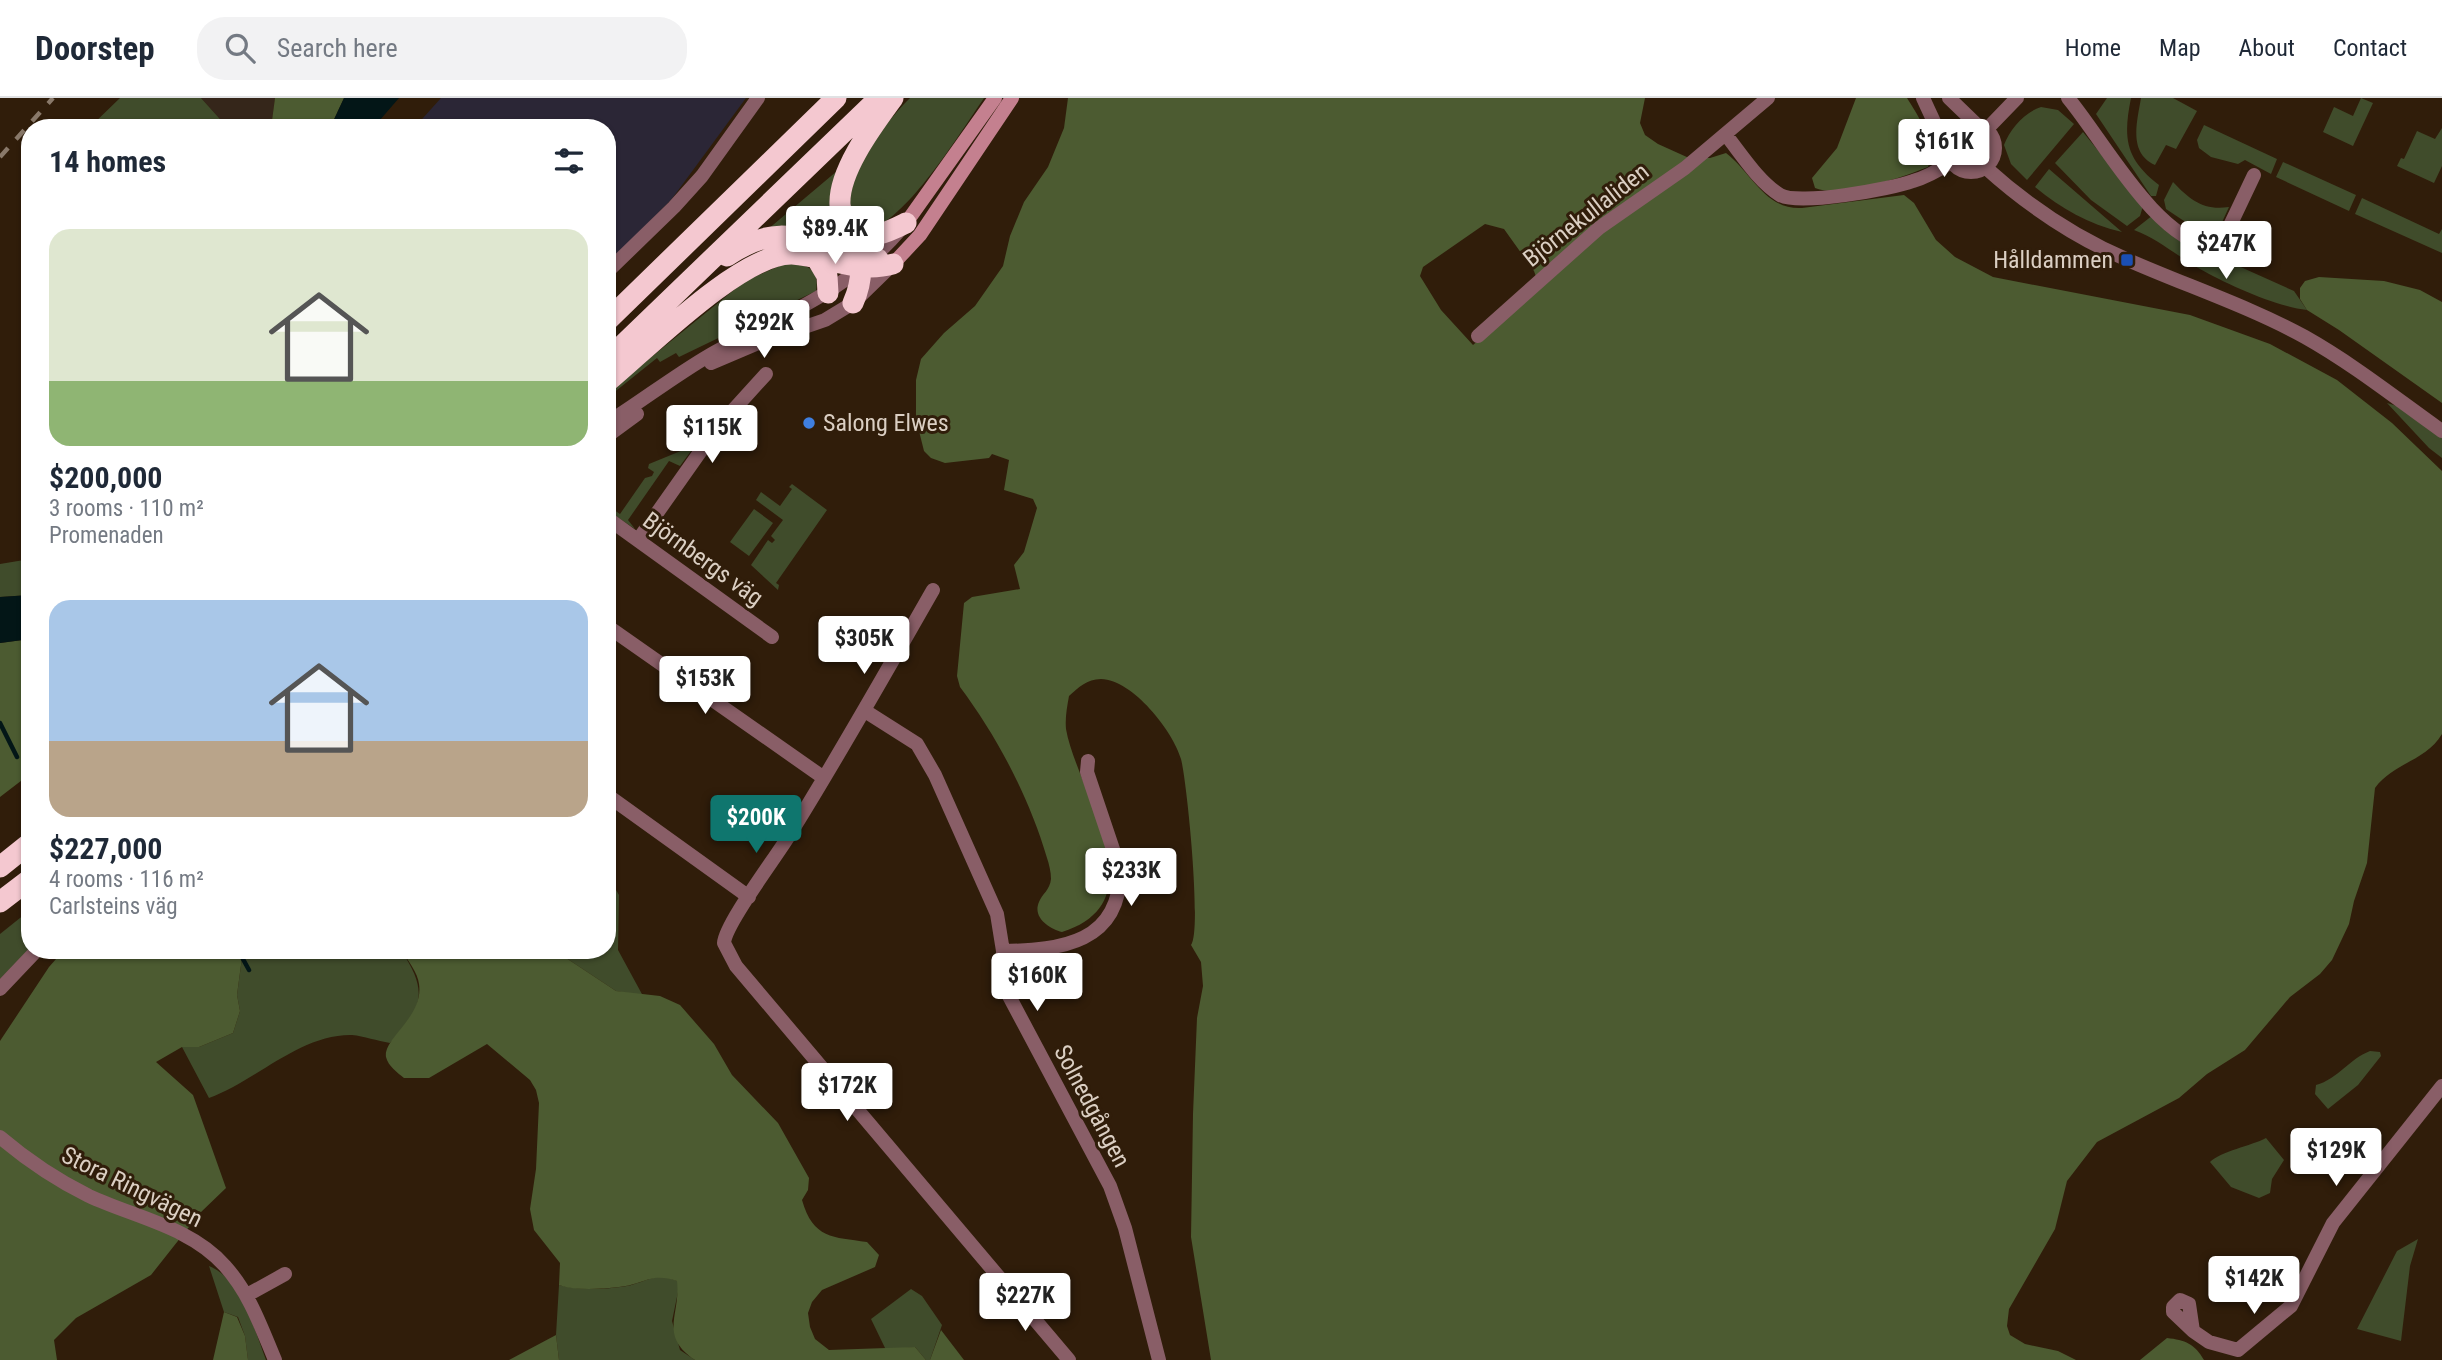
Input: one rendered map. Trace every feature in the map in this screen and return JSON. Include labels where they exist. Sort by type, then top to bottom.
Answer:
[{"type":"highway","points":[[616,311],[820,98]]},
{"type":"highway","points":[[616,311],[836,98]]},
{"type":"highway","points":[[616,351],[879,98]]},
{"type":"highway","points":[[872,260],[849,229],[840,206],[843,185],[863,142],[893,98]]},
{"type":"highway","points":[[849,229],[859,234],[878,236],[906,223]]},
{"type":"highway","points":[[649,320],[723,259],[741,247],[765,237],[800,236],[872,260]]},
{"type":"highway","points":[[616,375],[742,271],[762,261],[782,255],[872,260]]},
{"type":"highway","points":[[817,259],[827,276],[828,293]]},
{"type":"highway","points":[[853,303],[872,260]]},
{"type":"highway","points":[[0,867],[21,850]]},
{"type":"highway","points":[[0,902],[21,886]]},
{"type":"main road","points":[[906,223],[995,98]]},
{"type":"main road","points":[[872,260],[920,235],[1012,98]]},
{"type":"street","points":[[616,263],[702,176],[758,98]]},
{"type":"street","name":"Björnekullaliden","points":[[1478,336],[1599,228],[1726,135],[1769,98]]},
{"type":"street","points":[[1923,98],[1949,156],[1967,172],[1985,167],[1991,161],[1995,148],[1992,136],[1949,98]]},
{"type":"street","points":[[1726,135],[1759,176],[1781,196],[1800,200],[1895,187],[1923,178],[1949,156],[1953,131],[1964,125],[1981,127],[2017,98]]},
{"type":"street","points":[[2068,98],[2155,212],[2186,238],[2201,246],[2213,247],[2226,234],[2253,175]]},
{"type":"street","points":[[1985,167],[2012,191],[2087,240],[2127,260],[2202,289],[2304,337],[2357,370],[2442,431]]},
{"type":"street","points":[[616,417],[699,362],[828,293],[872,260],[906,223]]},
{"type":"street","points":[[616,429],[718,359],[815,324],[853,303],[872,260]]},
{"type":"street","points":[[638,540],[717,428],[766,374]]},
{"type":"street","name":"Björnbergs väg","points":[[616,524],[772,637]]},
{"type":"street","points":[[933,590],[865,711],[728,928],[724,943],[726,952],[736,965],[1069,1360]]},
{"type":"street","points":[[616,632],[824,778]]},
{"type":"street","name":"Solnedgången","points":[[865,711],[907,736],[925,756],[997,914],[1003,951],[1004,982],[1009,996],[1097,1158],[1118,1206],[1158,1360]]},
{"type":"street","points":[[1003,951],[1035,950],[1068,945],[1085,939],[1094,932],[1114,905],[1120,883],[1120,870],[1087,772],[1088,761]]},
{"type":"street","points":[[616,801],[749,897]]},
{"type":"street","points":[[0,989],[28,959]]},
{"type":"street","points":[[2193,1331],[2209,1342],[2238,1350],[2280,1317],[2291,1306],[2333,1223],[2442,1086]]},
{"type":"street","name":"Stora Ringvägen","points":[[0,1137],[22,1156],[64,1183],[200,1244],[223,1264],[247,1295],[275,1360]]},
{"type":"street","points":[[247,1295],[285,1274]]},
{"type":"shaded area","points":[[201,98],[275,98],[272,119],[220,119]]},
{"type":"shaded area","points":[[344,98],[399,98],[381,119],[334,119]]},
{"type":"shaded area","points":[[441,98],[746,98],[671,200],[616,255],[616,119],[422,119]]},
{"type":"shaded area","points":[[21,596],[21,640],[0,643],[0,597]]},
{"type":"green space","points":[[120,98],[201,98],[220,119],[98,119]]},
{"type":"green space","points":[[275,98],[344,98],[334,119],[272,119]]},
{"type":"green space","points":[[910,98],[984,98],[934,170],[905,205],[875,228],[859,224],[847,206],[856,176],[870,148],[888,122]]},
{"type":"green space","points":[[1068,98],[1645,98],[1640,123],[1645,135],[1689,158],[1710,158],[1726,153],[1760,189],[1778,203],[1802,208],[1904,195],[1914,203],[1936,240],[1955,257],[1993,277],[2190,315],[2270,344],[2337,380],[2392,423],[2442,471],[2442,734],[2427,750],[2391,773],[2375,788],[2367,863],[2349,924],[2332,960],[2320,974],[2290,997],[2245,1050],[2207,1074],[2179,1098],[2097,1142],[2067,1181],[2055,1229],[2009,1309],[2007,1326],[2010,1335],[2025,1344],[2058,1351],[2076,1360],[1211,1360],[1191,1237],[1197,1018],[1203,986],[1201,962],[1191,945],[1194,934],[1194,886],[1190,824],[1181,759],[1161,722],[1126,688],[1096,679],[1083,684],[1069,696],[1066,729],[1105,842],[1110,871],[1106,896],[1091,917],[1062,932],[1043,922],[1037,908],[1051,879],[1040,835],[1011,769],[960,687],[957,676],[964,603],[972,597],[1020,589],[1014,565],[1024,552],[1037,508],[1033,499],[1004,490],[1009,460],[992,454],[989,458],[945,463],[931,458],[924,451],[916,419],[916,380],[921,359],[944,333],[975,306],[1003,266],[1010,236],[1024,202],[1048,167],[1064,128]],"holes":[[[1485,224],[1504,229],[1534,271],[1540,288],[1473,345],[1441,310],[1420,276],[1423,267]]]},
{"type":"green space","points":[[1856,98],[1907,98],[1928,140],[1928,167],[1855,189],[1826,191],[1815,188],[1812,178],[1837,148]]},
{"type":"green space","points":[[2107,98],[2131,98],[2127,125],[2129,147],[2139,166],[2159,185],[2156,196],[2151,196],[2096,114]]},
{"type":"green space","points":[[2141,98],[2173,98],[2197,111],[2176,149],[2166,145],[2155,165],[2141,153],[2136,136]]},
{"type":"green space","points":[[2361,98],[2373,103],[2353,146],[2323,132],[2334,107],[2353,116]]},
{"type":"green space","points":[[2041,107],[2058,110],[2074,124],[2027,180],[2011,164],[2004,145],[2019,122]]},
{"type":"green space","points":[[2204,125],[2277,159],[2271,174],[2245,160],[2238,164],[2211,157],[2199,148],[2197,140]]},
{"type":"green space","points":[[2442,128],[2442,166],[2434,183],[2397,166],[2401,158],[2404,159],[2417,131],[2435,139]]},
{"type":"green space","points":[[2083,132],[2143,206],[2140,216],[2127,226],[2091,200],[2055,163]]},
{"type":"green space","points":[[2283,162],[2356,195],[2349,211],[2276,177]]},
{"type":"green space","points":[[2049,169],[2122,232],[2076,215],[2035,187]]},
{"type":"green space","points":[[837,171],[844,238],[767,230]]},
{"type":"green space","points":[[2173,182],[2198,203],[2212,207],[2229,207],[2218,231],[2205,235],[2166,209],[2164,200]]},
{"type":"green space","points":[[2362,198],[2439,234],[2442,229],[2442,253],[2355,214]]},
{"type":"green space","points":[[2153,215],[2196,247],[2294,291],[2307,310],[2267,300],[2237,288],[2134,230]]},
{"type":"green space","points":[[784,264],[809,268],[816,276],[817,283],[816,291],[679,357],[676,353],[660,362],[657,358],[616,391],[616,386],[745,281]]},
{"type":"green space","points":[[2319,277],[2384,281],[2420,290],[2442,302],[2442,403],[2307,310],[2300,299],[2300,288],[2305,281]]},
{"type":"green space","points":[[2387,403],[2397,406],[2442,437],[2442,458],[2429,448]]},
{"type":"green space","points":[[688,448],[691,451],[680,466],[669,461],[628,520],[635,529],[616,516],[616,511],[620,514],[645,478],[652,476],[654,472],[648,468],[649,464]]},
{"type":"green space","points":[[792,484],[827,510],[776,583],[779,585],[778,590],[751,565],[768,540],[772,543],[775,540],[771,536],[783,520],[756,500],[761,492],[780,506],[792,489],[789,487]]},
{"type":"green space","points":[[754,509],[773,523],[749,556],[730,542]]},
{"type":"green space","points":[[21,560],[21,596],[0,597],[0,564]]},
{"type":"green space","points":[[21,640],[21,781],[0,797],[0,643]]},
{"type":"green space","points":[[616,890],[619,895],[618,950],[643,996],[616,991],[568,959],[616,959]]},
{"type":"green space","points":[[21,917],[21,957],[0,979],[0,934]]},
{"type":"green space","points":[[56,959],[242,959],[237,995],[240,1011],[233,1033],[199,1047],[182,1047],[156,1062],[193,1095],[226,1188],[200,1213],[151,1275],[76,1318],[54,1340],[57,1360],[0,1360],[0,1041]]},
{"type":"green space","points":[[242,959],[407,959],[418,988],[416,1009],[390,1043],[352,1035],[314,1042],[209,1098],[182,1047],[199,1047],[233,1033],[240,1011],[237,995]]},
{"type":"green space","points":[[407,959],[568,959],[616,991],[660,996],[680,1005],[714,1044],[732,1075],[778,1123],[809,1178],[808,1190],[802,1200],[812,1222],[818,1229],[834,1237],[867,1242],[879,1255],[875,1267],[822,1290],[812,1302],[808,1313],[815,1339],[829,1350],[915,1347],[926,1360],[695,1360],[677,1342],[674,1333],[677,1281],[653,1278],[628,1286],[596,1289],[559,1285],[560,1263],[534,1230],[530,1209],[536,1169],[539,1103],[530,1080],[487,1044],[429,1078],[404,1078],[387,1060],[387,1050],[391,1042],[410,1017],[419,996],[417,975]]},
{"type":"green space","points":[[2370,1051],[2380,1052],[2381,1056],[2358,1085],[2328,1109],[2315,1094],[2316,1085]]},
{"type":"green space","points":[[2266,1138],[2284,1160],[2272,1179],[2270,1193],[2259,1198],[2231,1187],[2210,1162],[2221,1155]]},
{"type":"green space","points":[[2418,1239],[2410,1266],[2401,1341],[2357,1329],[2397,1251]]},
{"type":"green space","points":[[209,1266],[220,1272],[238,1293],[266,1360],[248,1360],[245,1336],[238,1317],[224,1312]]},
{"type":"green space","points":[[662,1276],[678,1281],[672,1321],[680,1350],[695,1360],[559,1360],[556,1335],[559,1285],[605,1289]]},
{"type":"green space","points":[[911,1289],[922,1296],[942,1325],[930,1360],[926,1360],[915,1347],[886,1350],[871,1319]]},
{"type":"green space","points":[[224,1312],[237,1317],[245,1336],[248,1360],[213,1360]]},
{"type":"green space","points":[[941,1330],[964,1360],[930,1360]]},
{"type":"green space","points":[[556,1335],[559,1360],[509,1360]]},
{"type":"green space","points":[[2167,1338],[2189,1344],[2204,1360],[2140,1360]]},
{"type":"waterway","points":[[0,723],[17,757]]},
{"type":"waterway","points":[[243,959],[249,970]]},
{"type":"railway","points":[[34,119],[53,98]]},
{"type":"railway","points":[[0,157],[21,134]]},
{"type":"place","name":"Hålldammen","points":[[2127,260]]},
{"type":"place","name":"Salong Elwes","points":[[809,423]]}]
